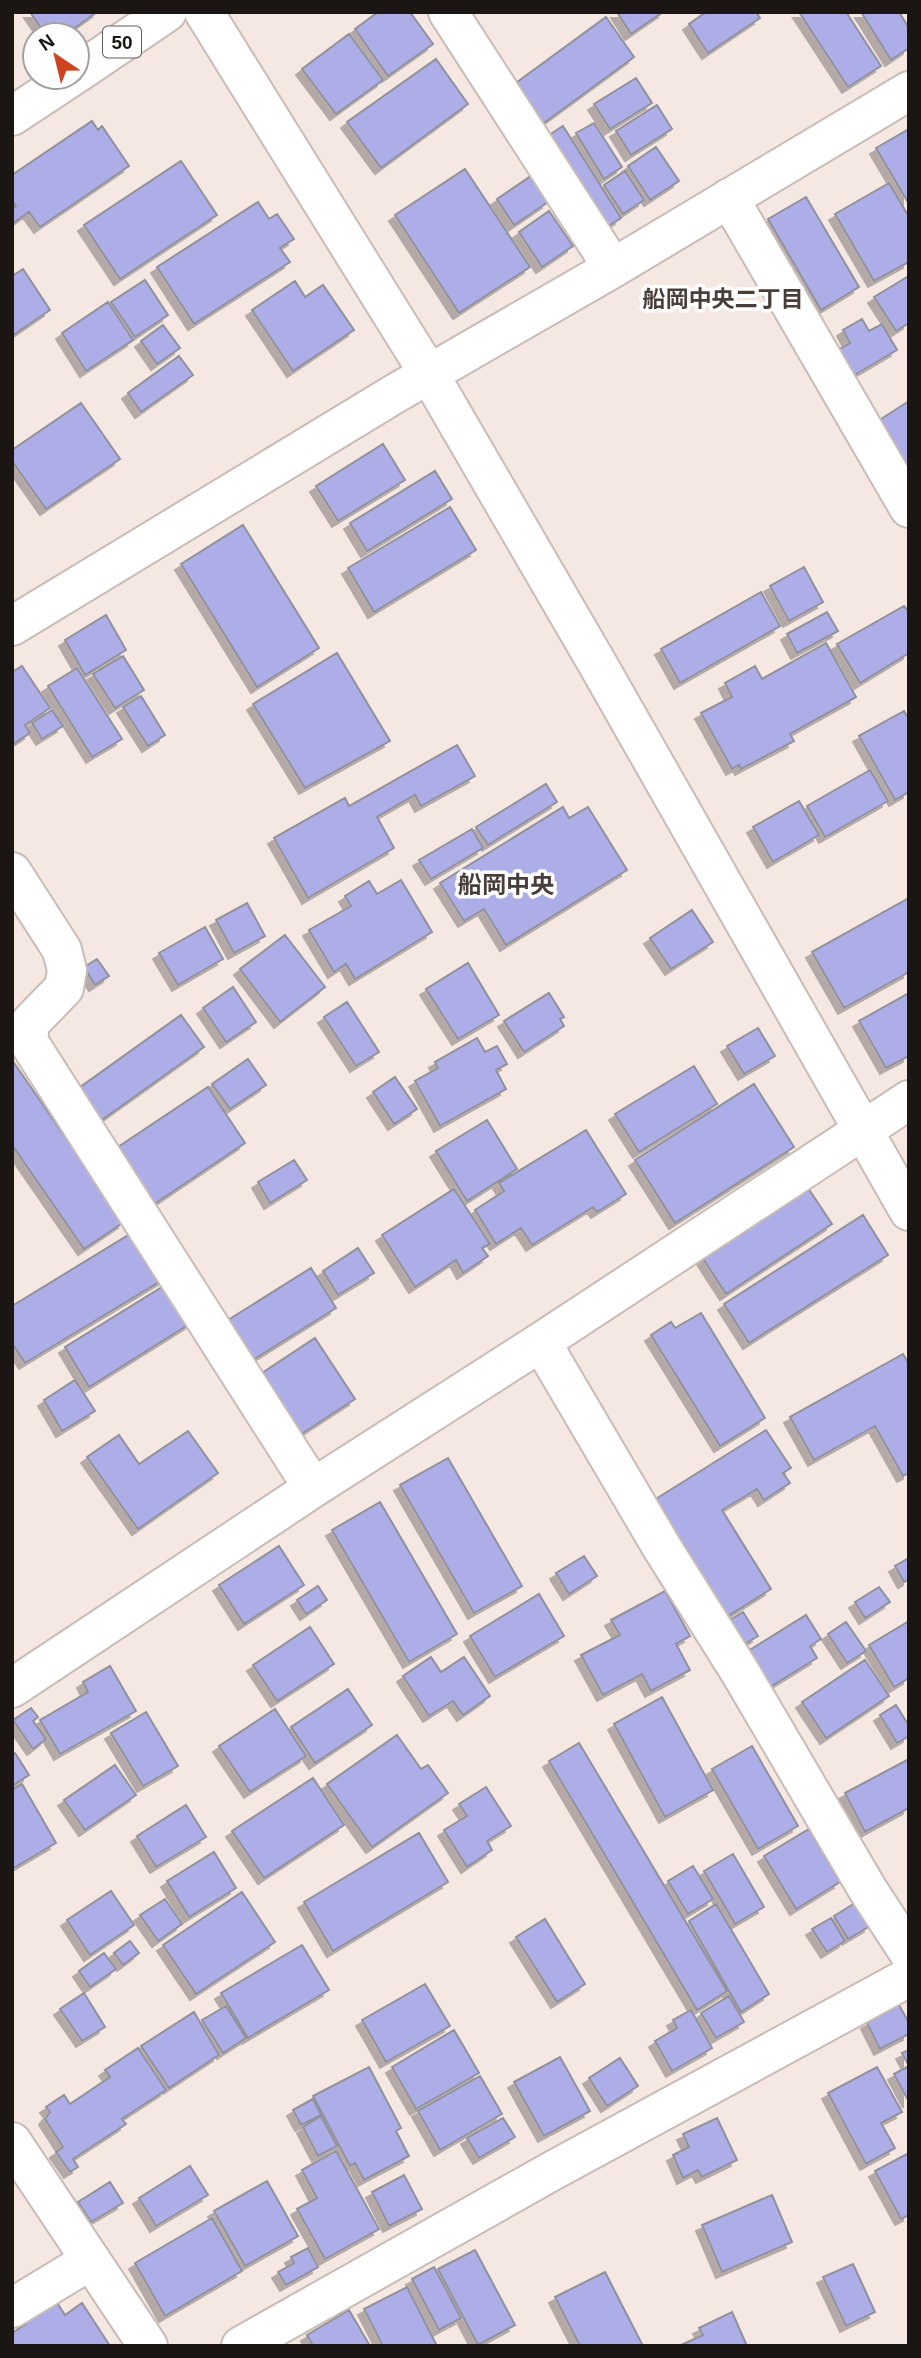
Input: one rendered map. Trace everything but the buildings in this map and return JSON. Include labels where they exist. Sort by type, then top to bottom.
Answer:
[{"type":"street","name":"50","points":[[91,64],[167,12]]},
{"type":"street","points":[[204,12],[429,374],[909,1211]]},
{"type":"street","points":[[448,12],[613,268]]},
{"type":"street","points":[[12,116],[50,91]]},
{"type":"street","points":[[12,626],[429,374],[613,268],[909,91]]},
{"type":"street","points":[[729,198],[909,508]]},
{"type":"street","points":[[12,872],[62,950],[67,970],[64,988],[30,1023],[28,1041],[313,1488]]},
{"type":"street","points":[[12,1688],[313,1488],[909,1100]]},
{"type":"street","points":[[541,1342],[868,1890],[909,1953]]},
{"type":"street","points":[[241,2346],[552,2171],[909,1977]]},
{"type":"street","points":[[12,2141],[148,2346]]},
{"type":"street","points":[[12,2308],[91,2260]]},
{"type":"district","name":"船岡中央二丁目","points":[[723,299]]},
{"type":"district","name":"船岡中央","points":[[506,884]]}]
